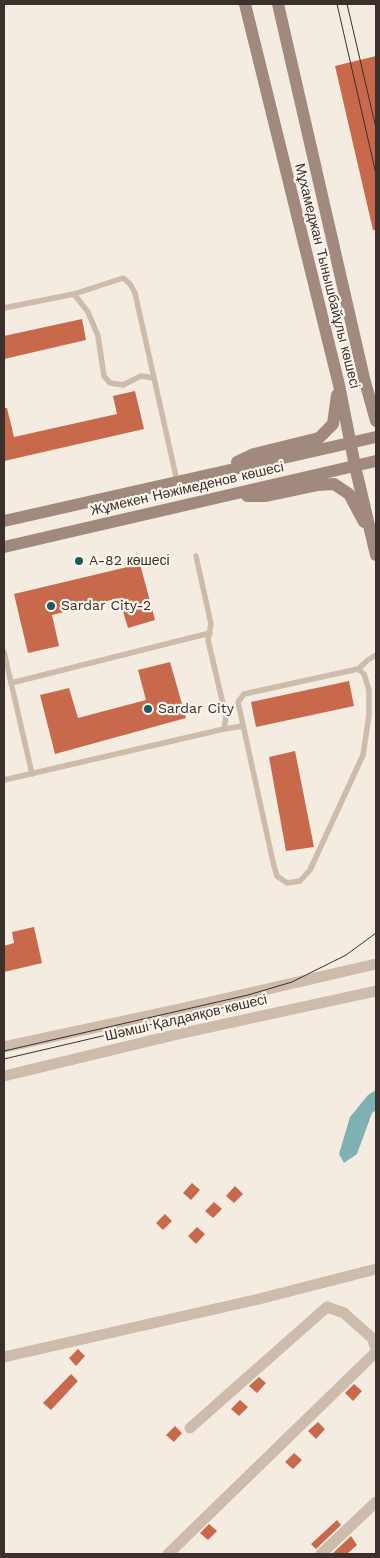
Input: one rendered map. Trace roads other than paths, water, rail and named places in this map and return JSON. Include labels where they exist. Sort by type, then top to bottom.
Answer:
[{"type":"street","name":"Мұхамеджан Тынышбайұлы көшесі","points":[[245,4],[339,385],[376,556]]},
{"type":"street","name":"Мұхамеджан Тынышбайұлы көшесі","points":[[278,4],[364,378],[376,422]]},
{"type":"street","points":[[364,378],[376,396]]},
{"type":"street","points":[[215,472],[254,454],[320,438],[333,424],[339,385]]},
{"type":"street","name":"Жұмекен Нәжімеденов көшесі","points":[[4,521],[376,437]]},
{"type":"street","name":"Жұмекен Нәжімеденов көшесі","points":[[4,547],[376,461]]},
{"type":"street","points":[[222,497],[266,496],[318,485],[334,484],[348,494],[371,536]]},
{"type":"street","name":"Шәмші Қалдаяқов көшесі","points":[[4,1047],[376,964]]},
{"type":"street","name":"Шәмші Қалдаяқов көшесі","points":[[4,1076],[174,1035],[376,991]]},
{"type":"street","points":[[4,1357],[259,1299],[376,1269]]},
{"type":"street","points":[[168,1554],[376,1350],[372,1338],[344,1313],[328,1307],[190,1428]]},
{"type":"street","points":[[321,1554],[376,1502]]},
{"type":"lane","points":[[4,308],[74,294],[123,278],[130,284],[135,293],[177,481]]},
{"type":"lane","points":[[74,294],[88,312],[98,336],[104,376],[110,382],[123,385],[141,376],[154,378]]},
{"type":"lane","points":[[196,556],[211,624],[208,640],[226,717],[224,729]]},
{"type":"lane","points":[[11,683],[210,633]]},
{"type":"lane","points":[[4,652],[32,774]]},
{"type":"lane","points":[[358,670],[364,674],[368,690],[368,716],[363,755],[310,870],[300,881],[287,883],[277,876],[238,702],[244,694],[358,670],[376,655]]},
{"type":"lane","points":[[4,780],[243,726]]},
{"type":"water","points":[[376,1090],[376,1110],[372,1113],[357,1154],[344,1163],[339,1154],[350,1117],[368,1095]]},
{"type":"tram line","points":[[337,4],[376,174]]},
{"type":"tram line","points":[[347,4],[376,128]]},
{"type":"tram line","points":[[4,1051],[248,995],[292,982],[346,955],[376,933]]},
{"type":"tram line","points":[[4,1059],[252,1001]]},
{"type":"place","name":"A-82 көшесі","points":[[79,561]]},
{"type":"place","name":"Sardar City-2","points":[[51,606]]},
{"type":"place","name":"Sardar City","points":[[148,709]]}]
